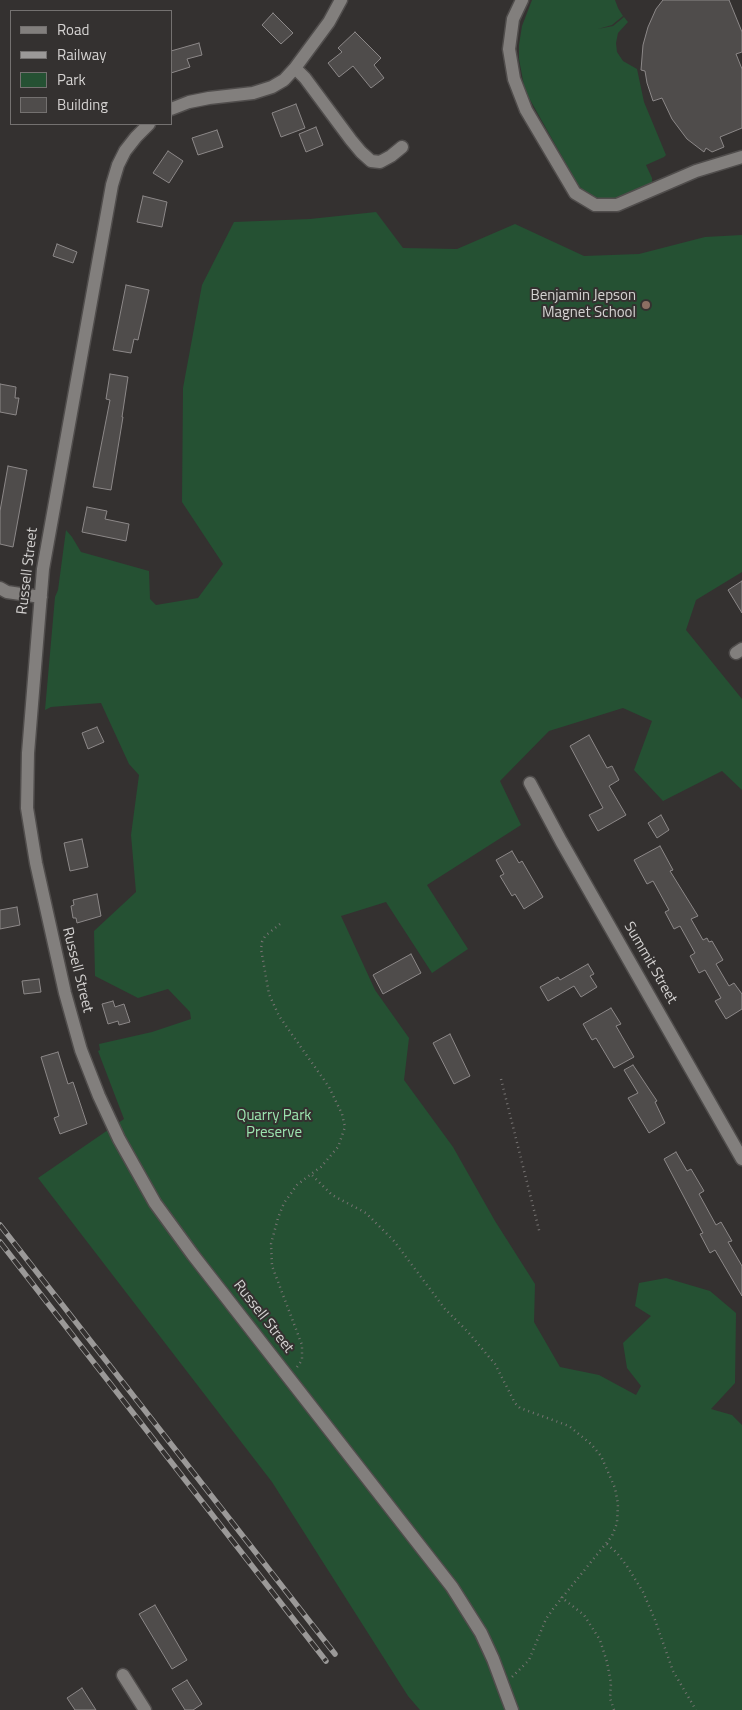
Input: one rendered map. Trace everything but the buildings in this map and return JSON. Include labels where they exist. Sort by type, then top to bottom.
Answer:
[{"type":"street","points":[[172,109],[189,102],[253,93],[272,87],[284,80],[329,22],[341,0]]},
{"type":"street","points":[[522,0],[513,19],[509,49],[514,79],[526,110],[575,193],[595,205],[617,205],[696,172],[742,157]]},
{"type":"street","points":[[295,68],[305,78],[351,140],[371,161],[380,162],[402,147]]},
{"type":"street","name":"Russell Street","points":[[148,125],[125,151],[118,165],[112,185],[43,569],[28,753],[27,808],[36,864],[63,984],[81,1050],[99,1096],[119,1139],[155,1203],[193,1255],[452,1587],[481,1633],[503,1683],[512,1710]]},
{"type":"street","points":[[0,588],[7,592],[41,597]]},
{"type":"street","name":"Summit Street","points":[[530,783],[561,841],[742,1158]]},
{"type":"street","points":[[123,1675],[145,1710]]},
{"type":"path","points":[[280,924],[265,936],[262,942],[261,949],[269,994],[279,1016],[330,1087],[342,1114],[345,1127],[338,1147],[330,1157],[297,1185],[284,1203],[271,1244],[272,1266],[299,1334],[303,1353],[300,1365],[288,1375]]},
{"type":"path","points":[[501,1079],[540,1234]]},
{"type":"path","points":[[311,1174],[332,1195],[366,1213],[394,1241],[445,1309],[468,1332],[495,1364],[515,1403],[520,1408],[569,1426],[591,1444],[601,1456],[609,1473],[618,1504],[617,1522],[612,1536],[561,1597],[546,1619],[529,1660],[520,1671],[503,1683]]},
{"type":"path","points":[[607,1544],[622,1560],[643,1592],[655,1620],[672,1671],[696,1710]]},
{"type":"path","points":[[561,1597],[584,1615],[600,1640],[607,1662],[610,1698],[614,1710]]},
{"type":"green space","points":[[532,0],[615,0],[623,16],[612,25],[598,29],[613,26],[624,17],[628,22],[618,33],[617,52],[623,61],[637,69],[644,102],[666,155],[646,165],[652,178],[650,185],[618,199],[600,199],[587,194],[578,185],[524,86],[519,59],[519,45],[522,26]]},
{"type":"green space","name":"Quarry Park Preserve","points":[[376,212],[403,248],[457,249],[515,224],[584,256],[639,254],[705,237],[742,235],[742,572],[696,600],[686,630],[742,699],[742,790],[722,771],[663,801],[634,770],[652,721],[623,708],[549,731],[500,781],[521,825],[427,885],[468,949],[432,973],[386,902],[341,916],[375,990],[409,1038],[404,1080],[453,1147],[495,1221],[535,1284],[534,1322],[560,1367],[599,1375],[636,1395],[641,1386],[627,1368],[623,1343],[651,1316],[635,1306],[639,1283],[666,1278],[710,1291],[736,1313],[735,1383],[711,1409],[732,1415],[742,1425],[742,1710],[420,1710],[408,1696],[272,1482],[38,1178],[124,1119],[98,1051],[100,1050],[99,1044],[152,1032],[191,1019],[190,1012],[168,989],[138,998],[95,976],[94,931],[136,892],[131,835],[139,775],[129,764],[101,703],[51,707],[45,710],[55,597],[58,590],[66,530],[81,552],[149,571],[150,599],[156,605],[198,598],[223,564],[182,502],[183,388],[202,285],[234,222],[310,219]]},
{"type":"railway","points":[[0,1225],[335,1654]]},
{"type":"railway","points":[[0,1242],[326,1661]]},
{"type":"place","name":"Benjamin Jepson Magnet School","points":[[646,305]]}]
